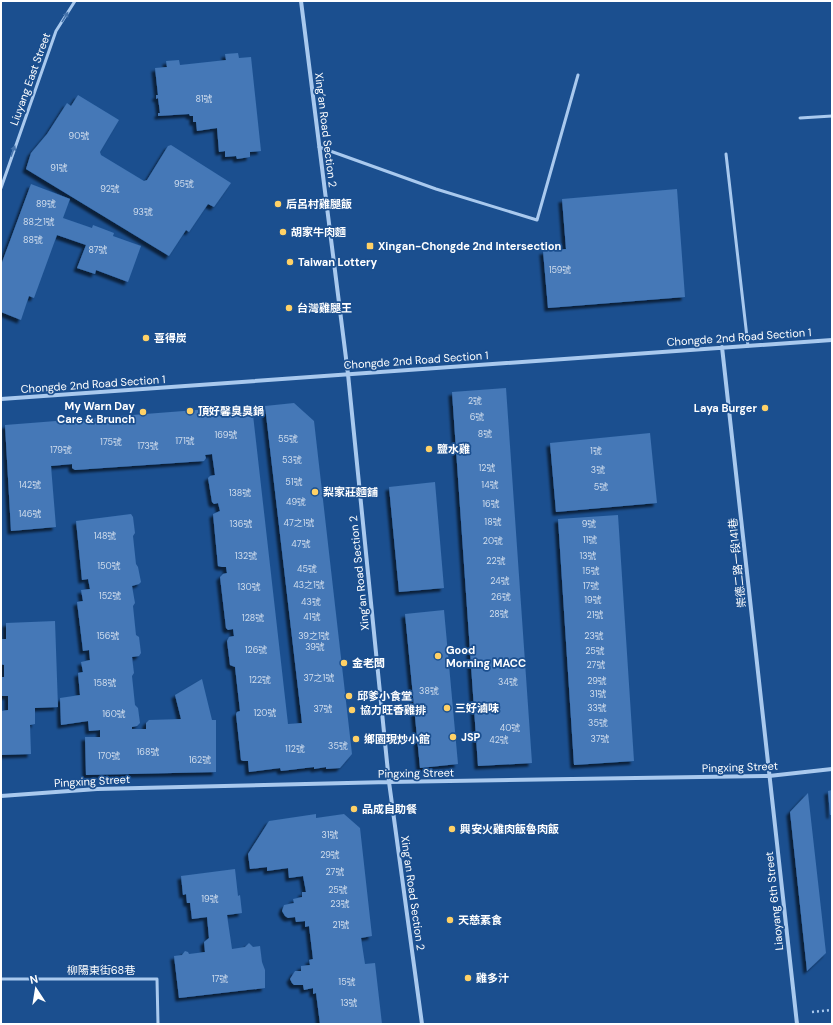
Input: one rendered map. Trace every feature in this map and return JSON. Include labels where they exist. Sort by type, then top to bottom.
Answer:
[{"type":"street","name":"Xing’an Road Section 2","points":[[301,1],[348,374],[389,782],[422,1024]]},
{"type":"street","name":"Chongde 2nd Road Section 1","points":[[1,399],[832,340]]},
{"type":"street","name":"崇德二路一段141巷","points":[[722,347],[769,776]]},
{"type":"street","name":"Pingxing Street","points":[[1,796],[97,789],[389,782],[769,776],[832,769]]},
{"type":"street","name":"Liaoyang 6th Street","points":[[769,776],[798,1024]]},
{"type":"lane","name":"Liuyang East Street","points":[[1,188],[56,32],[75,1]]},
{"type":"lane","points":[[319,148],[436,189],[537,220],[578,75]]},
{"type":"lane","points":[[800,118],[832,116]]},
{"type":"lane","points":[[726,154],[748,346]]},
{"type":"lane","name":"柳陽東街68巷","points":[[1,979],[156,979],[158,1024]]},
{"type":"building","points":[[238,53],[239,58],[251,57],[261,151],[250,152],[250,157],[237,159],[236,156],[225,157],[225,151],[219,152],[217,128],[197,131],[196,122],[193,122],[193,116],[190,116],[189,114],[158,116],[158,113],[160,113],[158,98],[156,99],[156,95],[158,95],[155,68],[167,67],[166,61],[179,60],[180,65],[226,60],[225,54]]},
{"type":"building","points":[[78,95],[119,120],[100,152],[101,155],[144,181],[147,180],[168,146],[171,145],[231,183],[214,207],[208,204],[189,232],[186,230],[169,256],[26,169],[31,153],[47,134],[67,103],[71,106]]},
{"type":"building","points":[[31,184],[70,199],[63,218],[92,228],[93,225],[114,233],[113,236],[141,246],[128,282],[96,270],[95,274],[77,268],[86,245],[57,235],[34,298],[29,296],[21,320],[1,312],[1,265]]},
{"type":"building","points":[[677,189],[685,297],[548,308],[543,251],[566,249],[562,199]]},
{"type":"building","points":[[506,388],[532,763],[478,766],[452,392]]},
{"type":"building","points":[[294,403],[314,421],[352,754],[340,768],[326,769],[326,767],[314,769],[314,767],[281,771],[280,768],[249,772],[248,761],[241,760],[236,714],[240,711],[235,667],[230,665],[227,641],[229,637],[234,636],[233,629],[228,630],[226,628],[220,577],[227,573],[226,567],[218,566],[213,514],[220,511],[218,503],[214,504],[212,502],[208,478],[215,475],[212,454],[205,455],[206,458],[204,461],[75,470],[72,468],[72,464],[51,466],[56,527],[11,531],[5,425],[209,409],[208,411],[252,406],[288,724],[302,723],[265,406]]},
{"type":"building","points":[[650,433],[657,503],[556,512],[550,443]]},
{"type":"building","points":[[435,482],[444,588],[399,592],[389,487]]},
{"type":"building","points":[[131,514],[133,517],[135,533],[133,536],[136,564],[141,582],[132,586],[135,603],[133,606],[136,635],[139,637],[141,653],[139,656],[132,657],[135,705],[138,708],[140,723],[137,726],[132,727],[132,729],[146,729],[146,723],[149,720],[181,719],[175,695],[202,679],[212,720],[216,720],[216,772],[86,775],[85,737],[100,737],[100,730],[89,731],[88,721],[61,725],[60,698],[80,695],[78,673],[83,672],[81,662],[90,660],[89,650],[83,651],[77,602],[83,601],[81,590],[90,589],[88,579],[82,580],[76,521]]},
{"type":"building","points":[[618,515],[634,761],[574,765],[558,519]]},
{"type":"building","points":[[444,610],[458,764],[420,768],[405,614]]},
{"type":"building","points":[[55,621],[58,707],[35,708],[35,724],[30,725],[31,754],[1,755],[1,711],[8,710],[8,696],[1,696],[1,677],[4,677],[4,665],[1,664],[1,639],[6,639],[6,623]]},
{"type":"building","points":[[832,790],[832,815],[830,815],[828,791]]},
{"type":"building","points":[[808,793],[826,953],[807,971],[790,812]]},
{"type":"building","points":[[316,814],[316,818],[344,814],[360,828],[372,936],[361,938],[365,964],[375,963],[382,1024],[320,1024],[316,993],[313,994],[313,988],[304,990],[303,985],[294,985],[290,979],[295,971],[301,971],[301,966],[310,965],[309,960],[313,959],[309,926],[305,927],[305,921],[296,922],[295,917],[288,918],[282,911],[284,905],[294,903],[293,899],[302,897],[302,892],[306,892],[303,876],[289,878],[288,868],[267,871],[267,867],[250,869],[248,854],[269,821]]},
{"type":"building","points":[[235,869],[238,896],[240,895],[242,913],[227,915],[232,949],[245,947],[249,943],[253,947],[260,946],[262,962],[265,970],[265,988],[179,998],[174,956],[182,955],[185,951],[189,954],[205,952],[204,942],[209,938],[207,917],[192,919],[190,903],[187,903],[186,894],[183,895],[181,876]]},
{"type":"place","name":"后呂村雞腿飯","points":[[278,204]]},
{"type":"place","name":"胡家牛肉麵","points":[[283,232]]},
{"type":"place","name":"Xingan-Chongde 2nd Intersection","points":[[370,246]]},
{"type":"place","name":"Taiwan Lottery","points":[[290,262]]},
{"type":"place","name":"台灣雞腿王","points":[[289,308]]},
{"type":"place","name":"喜得炭","points":[[146,338]]},
{"type":"place","name":"Laya Burger","points":[[765,408]]},
{"type":"place","name":"頂好馨臭臭鍋","points":[[190,411]]},
{"type":"place","name":"My Warn Day Care & Brunch","points":[[143,412]]},
{"type":"place","name":"鹽水雞","points":[[429,449]]},
{"type":"place","name":"梨家莊麵舖","points":[[315,492]]},
{"type":"place","name":"Good Morning MACC","points":[[438,656]]},
{"type":"place","name":"金老闆","points":[[344,663]]},
{"type":"place","name":"邱爹小食堂","points":[[349,696]]},
{"type":"place","name":"三好滷味","points":[[447,708]]},
{"type":"place","name":"協力旺香雞排","points":[[352,710]]},
{"type":"place","name":"JSP","points":[[453,737]]},
{"type":"place","name":"鄉園現炒小館","points":[[356,739]]},
{"type":"place","name":"品成自助餐","points":[[354,809]]},
{"type":"place","name":"興安火雞肉飯魯肉飯","points":[[452,829]]},
{"type":"place","name":"天慈素食","points":[[450,920]]},
{"type":"place","name":"雞多汁","points":[[468,978]]}]
